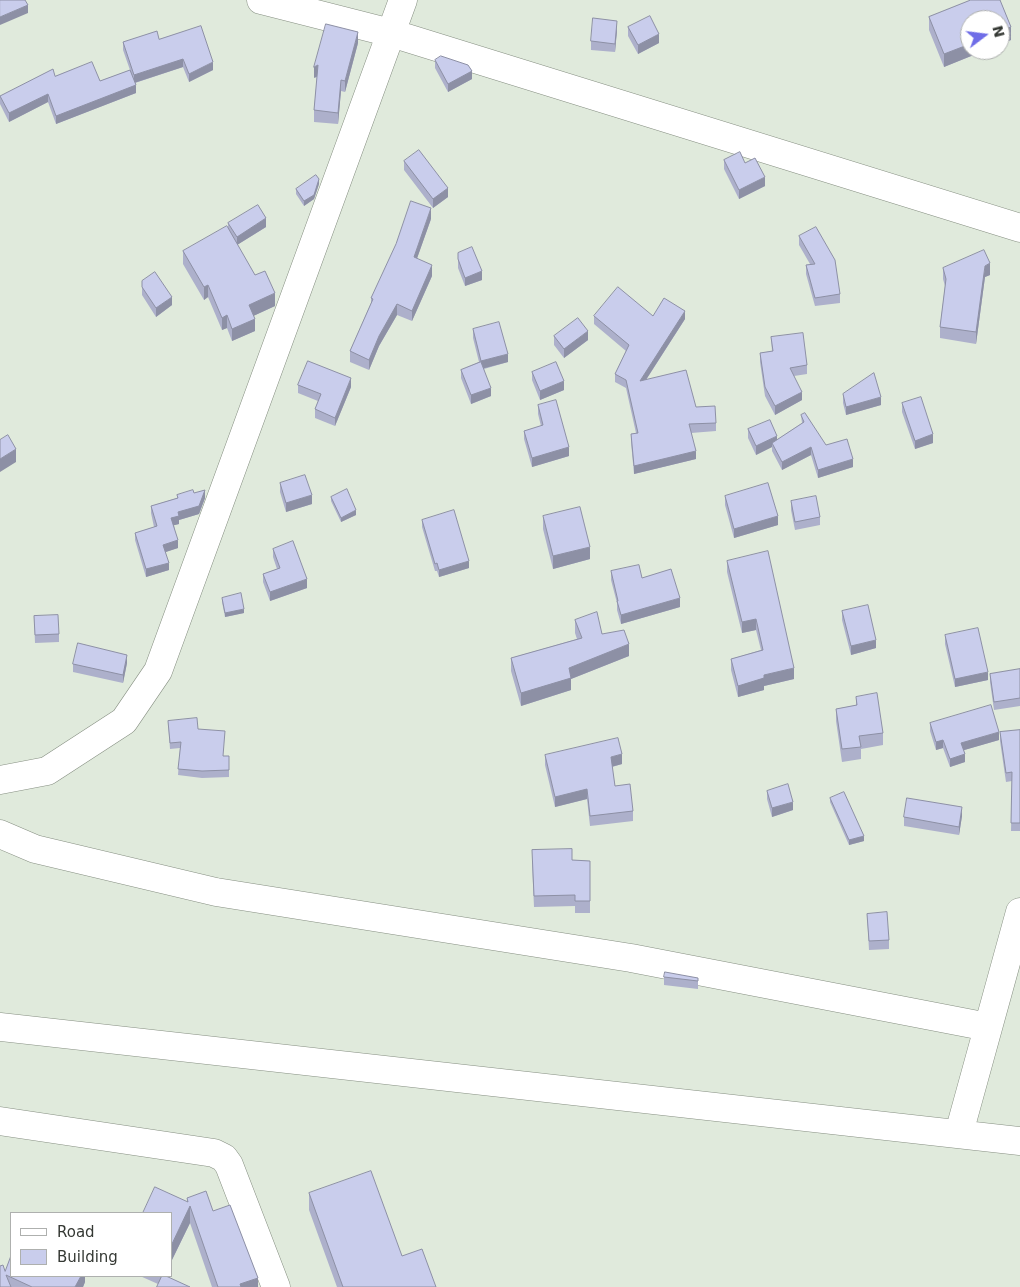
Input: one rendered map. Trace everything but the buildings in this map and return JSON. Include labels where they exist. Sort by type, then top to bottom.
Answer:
[{"type":"street","points":[[261,0],[391,33],[1020,228]]},
{"type":"street","points":[[0,780],[46,771],[124,721],[158,671],[403,0]]},
{"type":"street","points":[[0,834],[35,849],[216,892],[631,958],[988,1028]]},
{"type":"street","points":[[959,1133],[1020,912]]},
{"type":"street","points":[[0,1027],[1020,1141]]},
{"type":"street","points":[[0,1121],[214,1154],[224,1158],[229,1165],[276,1287]]}]
